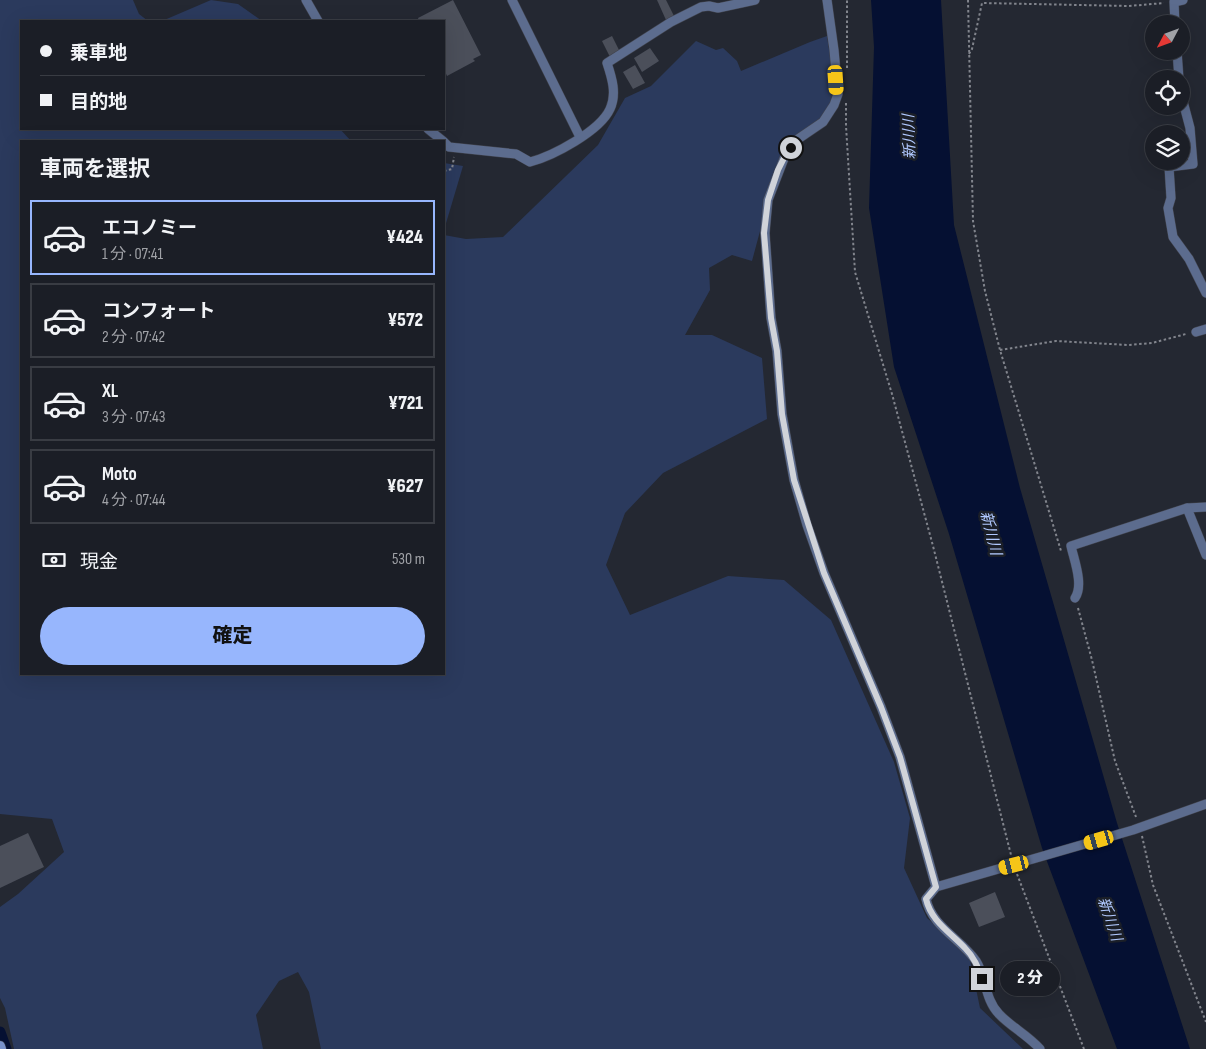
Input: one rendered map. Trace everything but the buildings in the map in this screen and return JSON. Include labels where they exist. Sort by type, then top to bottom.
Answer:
[{"type":"street","points":[[306,0],[317,20]]},
{"type":"street","points":[[512,0],[580,137]]},
{"type":"street","points":[[445,144],[449,147],[516,154],[530,162],[544,159],[570,145],[601,123],[611,108],[614,85],[607,63],[671,22],[708,3],[718,8],[755,0]]},
{"type":"street","points":[[827,0],[838,94],[834,105],[823,122],[798,139],[785,156],[768,200],[764,233],[782,414],[794,480],[807,525],[824,573],[881,707],[900,757],[936,887]]},
{"type":"street","points":[[1176,15],[1178,1]]},
{"type":"street","points":[[1187,115],[1190,128],[1193,164],[1169,167],[1171,198],[1168,208],[1173,237],[1189,259],[1206,292]]},
{"type":"street","points":[[429,130],[441,140]]},
{"type":"street","points":[[1196,332],[1206,329]]},
{"type":"street","points":[[1075,598],[1078,594],[1078,580],[1072,546],[1187,508],[1206,506]]},
{"type":"street","points":[[1187,508],[1206,555]]},
{"type":"street","points":[[1040,1049],[1032,1040],[998,1013],[988,995],[977,963],[965,948],[941,927],[928,909],[926,899],[936,887],[1136,828],[1206,804]]},
{"type":"path","points":[[847,0],[847,68]]},
{"type":"path","points":[[968,0],[973,221],[985,291],[1000,350],[1061,551]]},
{"type":"path","points":[[968,54],[972,49],[982,3],[1128,6],[1178,1]]},
{"type":"path","points":[[846,97],[855,272],[892,394],[934,546],[1014,865],[1084,1049]]},
{"type":"path","points":[[445,171],[452,169],[456,147]]},
{"type":"path","points":[[1000,350],[1056,341],[1128,345],[1152,343],[1196,332]]},
{"type":"path","points":[[1075,598],[1092,660],[1115,761],[1153,884],[1206,1022]]},
{"type":"shaded area","points":[[0,0],[133,0],[139,14],[147,20],[20,20],[20,130],[341,130],[350,140],[20,140],[20,675],[445,675],[445,235],[466,239],[503,237],[598,145],[625,98],[651,86],[696,41],[716,50],[723,48],[737,61],[741,71],[827,36],[836,94],[821,120],[794,137],[777,168],[752,261],[732,255],[709,268],[710,290],[685,335],[712,335],[762,358],[767,419],[663,473],[625,513],[606,565],[630,615],[728,576],[784,580],[831,620],[894,762],[910,818],[904,868],[927,918],[969,955],[980,1008],[1023,1049],[321,1049],[309,992],[298,972],[279,981],[256,1015],[263,1049],[14,1049],[5,1008],[0,998],[0,907],[18,894],[64,852],[52,819],[0,814]]},
{"type":"shaded area","points":[[211,0],[238,4],[261,20],[164,20]]},
{"type":"shaded area","points":[[445,163],[463,166],[445,227]]},
{"type":"water","name":"新川川","points":[[871,0],[941,0],[954,225],[1020,488],[1117,823],[1190,1049],[1117,1049],[1042,848],[949,534],[894,367],[869,208],[874,47]]},
{"type":"waterway","points":[[0,1032],[6,1049]]},
{"type":"route","points":[[791,148],[778,170],[768,200],[764,233],[782,414],[794,480],[824,573],[881,707],[900,757],[936,887],[926,899],[928,909],[941,927],[965,948],[977,963],[982,979]]}]
